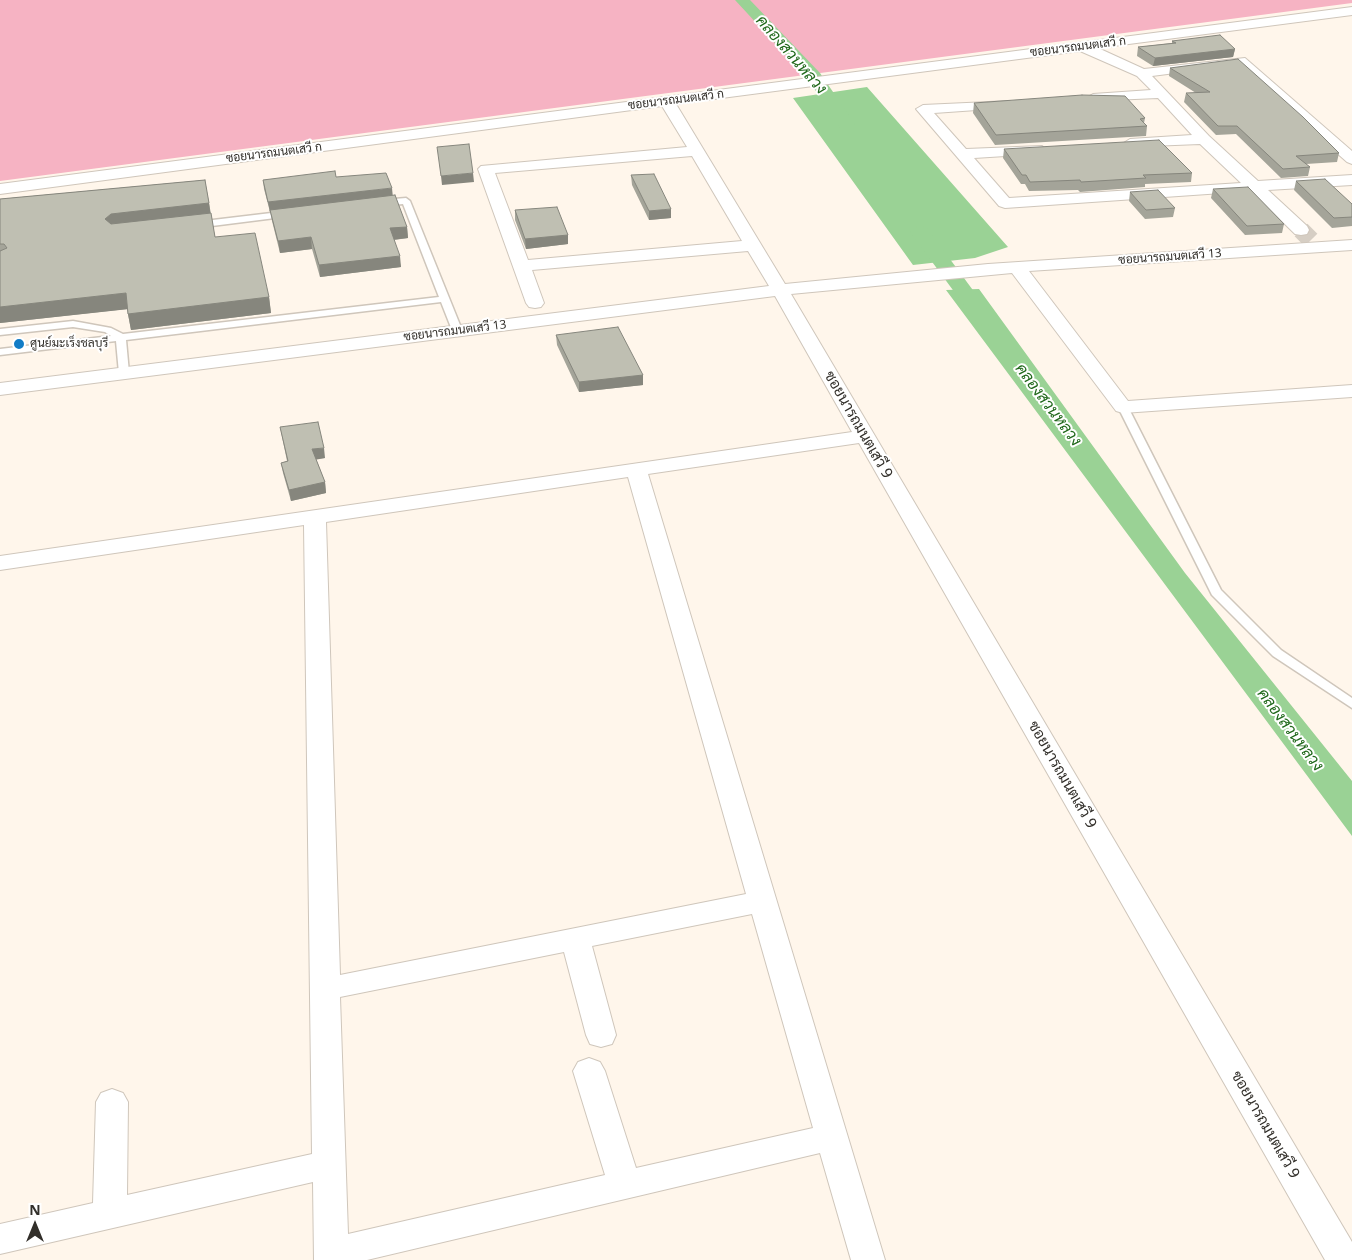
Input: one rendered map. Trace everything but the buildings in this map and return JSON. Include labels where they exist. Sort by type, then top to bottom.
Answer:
[{"type":"street","name":"ซอยนารถมนตเสวี ก","points":[[0,189],[1352,11]]},
{"type":"street","points":[[1083,47],[1142,73],[1204,139],[1310,239]]},
{"type":"street","points":[[1142,73],[1240,60],[1352,159]]},
{"type":"street","points":[[1082,99],[1161,94]]},
{"type":"street","name":"ซอยนารถมนตเสวี 9","points":[[667,102],[780,290],[1344,1260]]},
{"type":"street","points":[[1022,103],[923,109],[1005,203],[1254,188],[1352,180]]},
{"type":"street","points":[[1118,144],[1204,139]]},
{"type":"street","points":[[964,154],[1050,149]]},
{"type":"street","points":[[535,303],[486,169],[696,151]]},
{"type":"street","name":"ซอยนารถมนตเสวี 13","points":[[0,389],[780,290],[1310,239],[1352,245]]},
{"type":"street","points":[[523,266],[752,245]]},
{"type":"street","points":[[1017,267],[1123,407],[1343,392],[1352,403]]},
{"type":"street","points":[[0,563],[865,436]]},
{"type":"street","points":[[636,470],[868,1260]]},
{"type":"street","points":[[315,516],[331,1257],[832,1137]]},
{"type":"street","points":[[326,990],[763,901]]},
{"type":"street","points":[[575,939],[601,1035]]},
{"type":"street","points":[[589,1072],[626,1185]]},
{"type":"street","points":[[110,1214],[112,1102]]},
{"type":"street","points":[[0,1239],[329,1164]]},
{"type":"lane","points":[[376,204],[406,201],[458,330]]},
{"type":"lane","points":[[182,226],[299,213]]},
{"type":"lane","points":[[0,352],[445,299]]},
{"type":"lane","points":[[0,332],[73,324],[108,330],[121,337]]},
{"type":"lane","points":[[121,337],[124,373]]},
{"type":"lane","points":[[1123,407],[1216,592],[1277,653],[1352,704]]},
{"type":"shaded area","points":[[0,0],[1352,0],[1352,3],[0,181]]},
{"type":"water","points":[[867,87],[1008,247],[975,258],[913,265],[793,98]]},
{"type":"water","points":[[979,289],[1185,573],[1352,781],[1352,836],[946,290]]},
{"type":"waterway","name":"คลองสวนหลวง","points":[[742,0],[814,76],[846,124]]},
{"type":"waterway","name":"คลองสวนหลวง","points":[[920,232],[985,320]]},
{"type":"tunnel","points":[[1301,230],[1311,240]]},
{"type":"place","name":"ศูนย์มะเร็งชลบุรี","points":[[19,344]]}]
